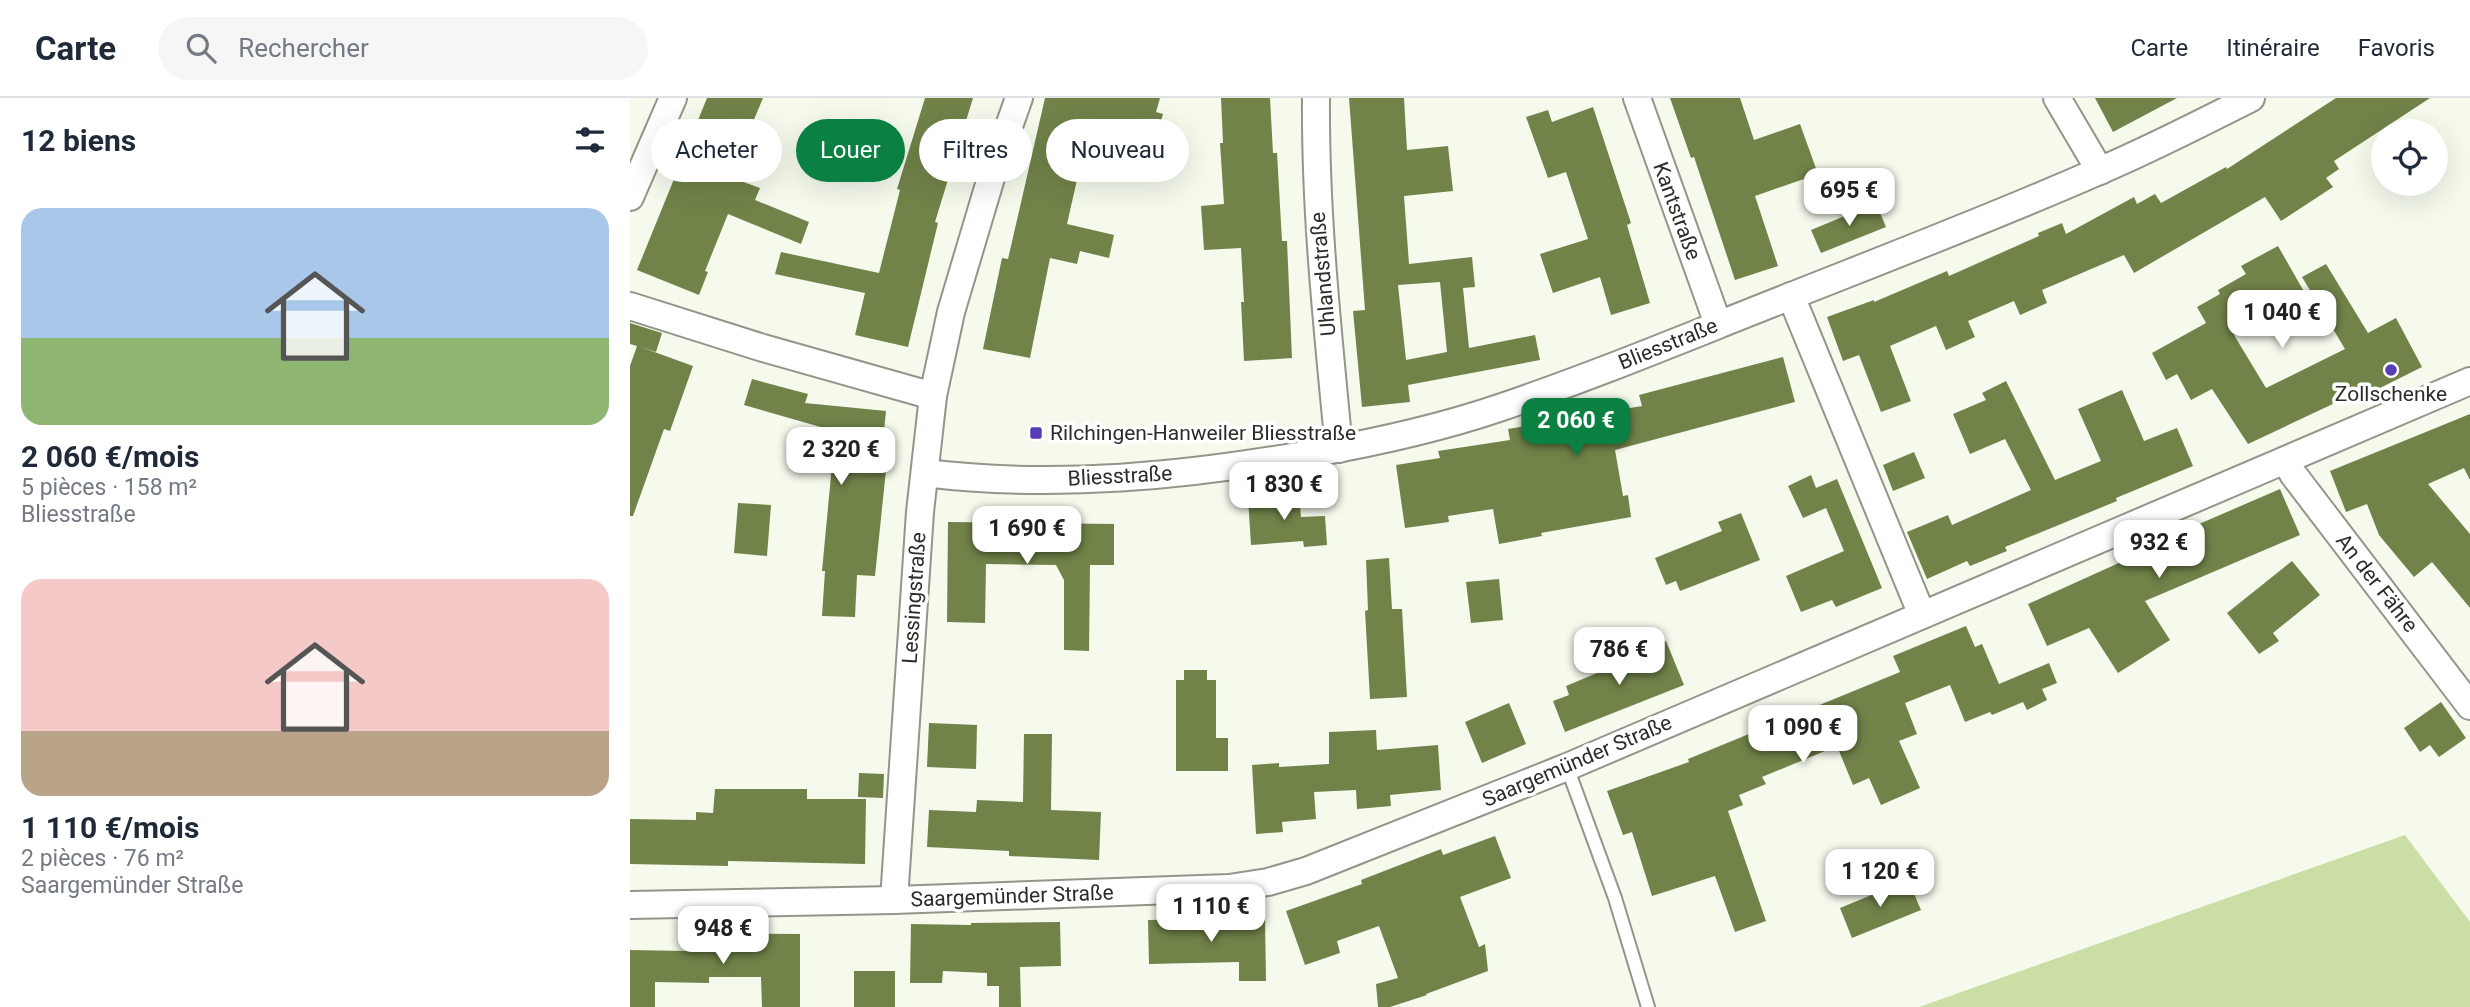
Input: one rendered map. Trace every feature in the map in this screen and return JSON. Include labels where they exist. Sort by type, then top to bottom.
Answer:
[{"type":"street","points":[[630,197],[673,98]]},
{"type":"street","name":"Lessingstraße","points":[[894,901],[919,526],[933,396],[951,312],[993,171],[1019,98]]},
{"type":"street","name":"Uhlandstraße","points":[[1316,98],[1315,154],[1319,242],[1339,449]]},
{"type":"street","name":"Kantstraße","points":[[1637,98],[1718,324]]},
{"type":"street","points":[[2057,98],[2100,171]]},
{"type":"street","name":"Bliesstraße","points":[[925,473],[966,478],[1128,478],[1189,473],[1339,449],[1405,435],[1497,409],[1791,296],[2100,171],[2251,98]]},
{"type":"street","points":[[1791,296],[1922,615]]},
{"type":"street","points":[[630,306],[763,348],[933,396]]},
{"type":"street","name":"Saargemünder Straße","points":[[630,905],[894,901],[1229,888],[1268,882],[1306,871],[1567,767],[2470,381]]},
{"type":"street","name":"An der Fähre","points":[[2287,460],[2293,474],[2470,706]]},
{"type":"lane","points":[[1567,767],[1615,898],[1647,1007]]},
{"type":"green space","points":[[2405,835],[2470,922],[2470,1007],[1919,1007]]},
{"type":"building","points":[[707,98],[763,98],[754,119],[698,119]]},
{"type":"building","points":[[925,98],[973,98],[967,119],[919,119],[919,182],[947,182],[935,222],[938,223],[908,347],[855,335],[865,293],[775,274],[781,252],[879,273],[900,190],[897,189],[899,182],[905,182],[905,163]]},
{"type":"building","points":[[1045,98],[1160,98],[1156,112],[1163,114],[1162,119],[1046,119],[1046,182],[1076,182],[1067,224],[1114,235],[1109,258],[1080,251],[1077,264],[1050,258],[1030,358],[983,349],[1002,258],[1008,259],[1026,182],[1032,182],[1032,155]]},
{"type":"building","points":[[1221,98],[1270,98],[1273,153],[1277,153],[1282,241],[1287,241],[1292,358],[1244,361],[1241,248],[1204,250],[1201,206],[1224,204],[1220,143],[1223,143]]},
{"type":"building","points":[[1349,98],[1404,98],[1407,150],[1448,146],[1453,191],[1404,196],[1409,264],[1472,257],[1475,287],[1463,288],[1469,348],[1535,335],[1540,360],[1408,385],[1410,402],[1362,407],[1353,311],[1365,310]],"holes":[[[1440,282],[1447,352],[1406,360],[1398,285]]]},
{"type":"building","points":[[1670,98],[1740,98],[1754,140],[1800,124],[1818,174],[1755,196],[1778,266],[1735,280],[1694,157],[1691,158]]},
{"type":"building","points":[[2095,98],[2177,98],[2113,132]]},
{"type":"building","points":[[2336,98],[2430,98],[2398,119],[2371,119],[2371,137],[2334,161],[2339,169],[2326,178],[2333,187],[2281,221],[2265,197],[2134,273],[2124,255],[2042,290],[2047,303],[2020,315],[2014,301],[1968,321],[1975,337],[1946,350],[1936,326],[1890,346],[1911,401],[1881,412],[1859,355],[1843,361],[1827,317],[1874,302],[1947,271],[1949,276],[2062,223],[2066,234],[2134,197],[2137,204],[2155,194],[2161,203],[2226,167],[2227,169]]},
{"type":"building","points":[[1593,107],[1631,223],[1627,225],[1650,303],[1611,315],[1600,277],[1553,293],[1540,254],[1588,239],[1566,172],[1548,178],[1526,117],[1548,110],[1552,122]]},
{"type":"building","points":[[673,182],[744,182],[760,188],[755,200],[809,222],[801,244],[728,214],[705,271],[708,272],[699,295],[637,270]]},
{"type":"building","points":[[1876,203],[1886,227],[1821,253],[1811,230]]},
{"type":"building","points":[[2278,246],[2306,295],[2234,335],[2266,388],[2345,349],[2302,277],[2326,264],[2368,333],[2396,318],[2422,367],[2372,392],[2369,387],[2248,444],[2212,389],[2191,400],[2177,374],[2166,380],[2152,353],[2206,323],[2197,307],[2220,294],[2218,290],[2246,274],[2241,266]]},
{"type":"building","points":[[630,323],[662,333],[656,352],[638,346],[693,366],[670,431],[664,429],[633,516],[630,516],[630,366],[637,346],[630,344]]},
{"type":"building","points":[[1783,357],[1795,402],[1615,450],[1623,496],[1628,495],[1631,517],[1541,533],[1542,536],[1499,544],[1493,509],[1448,516],[1449,522],[1405,528],[1396,465],[1440,458],[1438,451],[1510,440],[1508,429],[1642,406],[1639,395]]},
{"type":"building","points":[[752,379],[808,394],[805,403],[886,411],[880,470],[886,470],[875,576],[857,575],[855,617],[822,616],[825,571],[822,571],[832,465],[827,464],[831,430],[744,405]]},
{"type":"building","points":[[2006,381],[2055,480],[2101,461],[2078,409],[2122,390],[2144,441],[2177,428],[2193,466],[2005,547],[2007,551],[1970,566],[1967,561],[1927,579],[1907,532],[1948,515],[1952,525],[2031,490],[2005,439],[1970,454],[1953,414],[1986,400],[1982,393]]},
{"type":"building","points":[[2470,414],[2470,480],[2464,468],[2428,484],[2470,534],[2470,608],[2432,562],[2414,577],[2379,535],[2367,504],[2346,512],[2330,471]]},
{"type":"building","points":[[1914,452],[1925,478],[1893,491],[1883,465]]},
{"type":"building","points":[[1811,475],[1816,488],[1837,479],[1882,588],[1836,607],[1832,600],[1801,612],[1786,576],[1844,551],[1826,508],[1803,518],[1788,486]]},
{"type":"building","points":[[2280,489],[2300,535],[2145,601],[2170,640],[2118,673],[2089,628],[2047,646],[2028,604],[2163,543],[2162,540]]},
{"type":"building","points":[[1299,494],[1301,517],[1325,516],[1327,545],[1304,547],[1303,541],[1251,545],[1248,498]]},
{"type":"building","points":[[738,503],[771,505],[767,556],[734,553]]},
{"type":"building","points":[[1741,513],[1760,560],[1680,591],[1676,581],[1666,585],[1655,558],[1722,531],[1718,522]]},
{"type":"building","points":[[948,522],[1114,524],[1114,565],[1090,565],[1089,651],[1064,650],[1064,580],[1056,565],[986,564],[985,623],[947,622]]},
{"type":"building","points":[[1389,558],[1392,609],[1402,609],[1407,697],[1370,699],[1365,611],[1368,610],[1366,560]]},
{"type":"building","points":[[2292,561],[2320,595],[2273,633],[2279,641],[2259,654],[2227,613]]},
{"type":"building","points":[[1499,579],[1503,620],[1471,623],[1466,582]]},
{"type":"building","points":[[1966,626],[1975,647],[1982,644],[1999,684],[2049,663],[2057,683],[2042,689],[2047,700],[2027,710],[2023,702],[1992,715],[1990,712],[1965,722],[1950,685],[1905,703],[1917,734],[1899,741],[1920,788],[1881,805],[1869,778],[1853,785],[1837,746],[1762,777],[1766,784],[1739,795],[1743,805],[1728,811],[1766,921],[1735,932],[1715,876],[1652,896],[1632,832],[1623,835],[1607,791],[1689,762],[1688,759],[1900,672],[1893,656]]},
{"type":"building","points":[[1666,641],[1684,685],[1565,732],[1553,701],[1569,695],[1566,686]]},
{"type":"building","points":[[1184,670],[1207,670],[1207,680],[1216,680],[1216,738],[1228,738],[1228,771],[1176,771],[1176,680],[1184,680]]},
{"type":"building","points":[[2441,702],[2466,738],[2439,757],[2430,745],[2420,752],[2404,728]]},
{"type":"building","points":[[1509,703],[1526,744],[1482,763],[1465,722]]},
{"type":"building","points":[[929,723],[977,725],[976,769],[927,767]]},
{"type":"building","points":[[1376,730],[1377,750],[1438,745],[1441,790],[1390,795],[1391,806],[1357,809],[1356,790],[1314,792],[1316,819],[1282,822],[1283,832],[1256,834],[1252,765],[1279,763],[1279,767],[1329,764],[1329,732]]},
{"type":"building","points":[[1024,734],[1052,734],[1051,810],[1101,812],[1099,860],[1009,856],[1009,851],[927,847],[929,810],[976,812],[977,800],[1023,802]]},
{"type":"building","points":[[859,773],[884,774],[883,798],[858,797]]},
{"type":"building","points":[[715,789],[807,789],[807,799],[866,799],[865,864],[728,861],[728,866],[630,864],[630,819],[696,820],[696,812],[713,813]]},
{"type":"building","points":[[1495,836],[1511,878],[1460,897],[1479,947],[1485,944],[1488,971],[1427,995],[1390,1007],[1378,1007],[1376,984],[1398,978],[1379,926],[1337,941],[1340,953],[1305,965],[1286,911],[1362,884],[1361,880],[1441,849],[1443,855]]},
{"type":"building","points":[[1908,880],[1921,910],[1852,938],[1840,908]]},
{"type":"building","points":[[1265,918],[1266,981],[1239,981],[1239,962],[1149,964],[1148,920]]},
{"type":"building","points":[[1060,922],[1061,966],[1020,967],[1021,1007],[999,1007],[999,986],[987,986],[987,973],[943,971],[942,983],[910,983],[911,924]]},
{"type":"building","points":[[686,933],[800,934],[800,1007],[762,1007],[761,977],[709,977],[709,983],[655,982],[655,1007],[630,1007],[630,950],[686,951]]},
{"type":"building","points":[[854,971],[895,971],[895,1007],[854,1007]]},
{"type":"place","name":"Zollschenke","points":[[2391,370]]},
{"type":"place","name":"Rilchingen-Hanweiler Bliesstraße","points":[[1036,433]]}]
